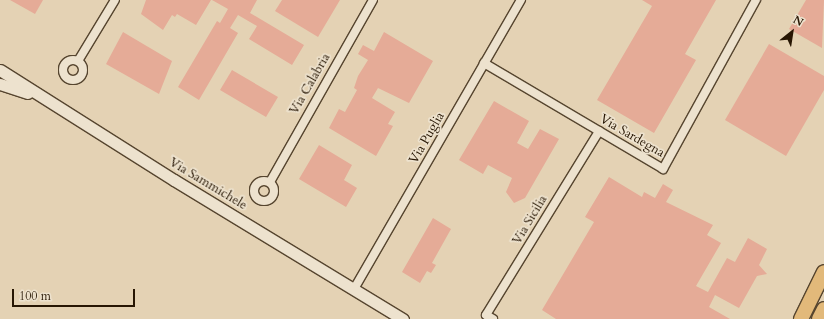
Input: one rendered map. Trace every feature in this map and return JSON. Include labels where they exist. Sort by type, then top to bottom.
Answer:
[{"type":"highway","points":[[801,319],[824,272]]},
{"type":"highway","points":[[819,319],[824,309]]},
{"type":"main road","name":"Via Sammichele","points":[[0,70],[404,319]]},
{"type":"main road","points":[[0,84],[41,96]]},
{"type":"street","points":[[78,61],[114,0]]},
{"type":"street","name":"Via Calabria","points":[[270,182],[373,0]]},
{"type":"street","name":"Via Puglia","points":[[354,289],[521,0]]},
{"type":"street","name":"Via Sardegna","points":[[484,63],[663,169],[756,0]]},
{"type":"street","name":"Via Sicilia","points":[[493,319],[486,315],[599,131]]},
{"type":"building","points":[[10,0],[43,0],[35,14]]},
{"type":"building","points":[[146,0],[211,0],[196,25],[177,14],[175,17],[172,15],[163,30],[141,14]]},
{"type":"building","points":[[212,0],[257,0],[250,13],[304,45],[292,65],[249,39],[257,26],[238,15],[230,28],[238,33],[199,100],[178,87],[217,21],[220,23],[228,9]]},
{"type":"building","points":[[282,0],[340,0],[318,37],[275,11]]},
{"type":"building","points":[[642,0],[716,0],[685,54],[696,60],[654,133],[597,100],[652,6]]},
{"type":"building","points":[[806,0],[824,0],[822,48],[789,29]]},
{"type":"building","points":[[123,32],[172,61],[159,94],[106,64]]},
{"type":"building","points":[[384,32],[433,61],[409,103],[378,88],[372,98],[395,112],[388,124],[393,126],[376,156],[329,128],[339,109],[345,112],[357,90],[354,88],[358,76],[368,60],[358,54],[363,45],[374,51]]},
{"type":"building","points":[[769,44],[824,76],[824,90],[786,156],[725,120]]},
{"type":"building","points":[[232,70],[278,97],[266,117],[220,90]]},
{"type":"building","points":[[494,101],[529,121],[517,143],[528,149],[540,129],[559,139],[525,198],[514,203],[506,192],[512,178],[488,165],[483,174],[459,160]]},
{"type":"building","points":[[319,145],[352,165],[344,180],[357,188],[346,207],[299,179]]},
{"type":"building","points":[[609,177],[642,197],[644,192],[655,198],[663,184],[673,190],[666,202],[713,225],[707,235],[721,243],[696,286],[708,292],[727,258],[735,262],[748,238],[767,249],[759,265],[767,274],[757,276],[739,308],[715,295],[709,307],[730,319],[556,319],[542,310],[594,222],[585,217]]},
{"type":"building","points":[[433,218],[451,229],[432,263],[436,265],[431,273],[427,271],[420,283],[402,272]]}]
